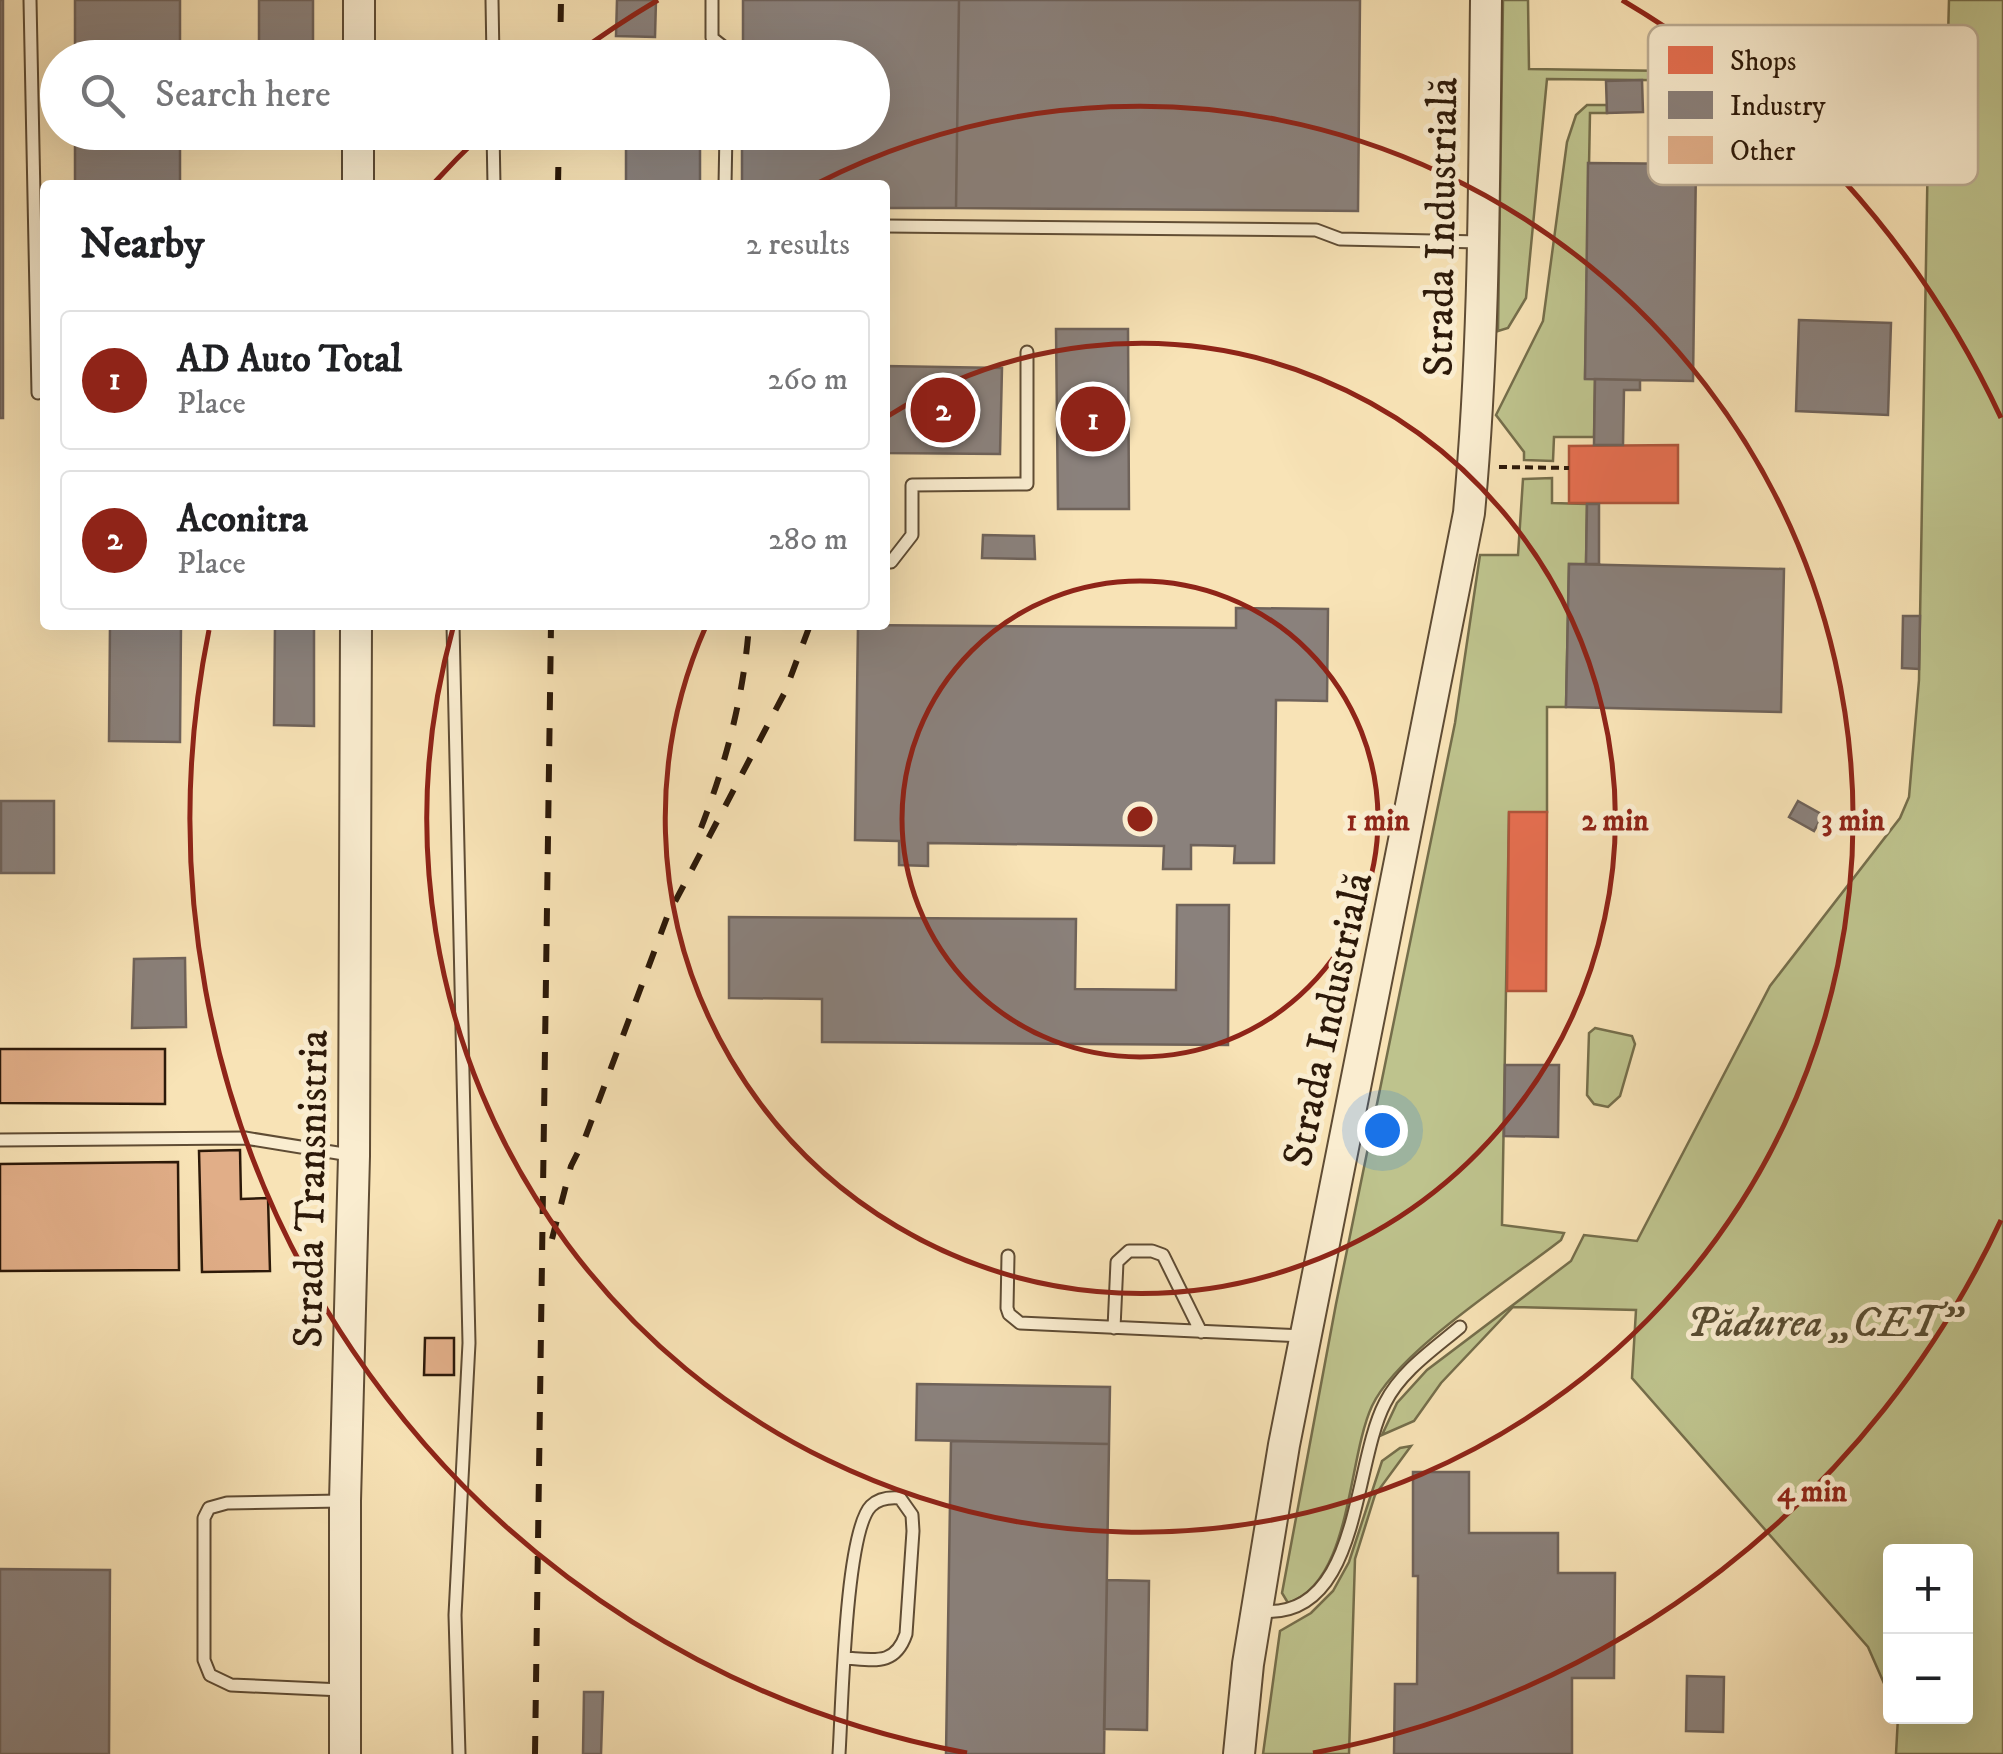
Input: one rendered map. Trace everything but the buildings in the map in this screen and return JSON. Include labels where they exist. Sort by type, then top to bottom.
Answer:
[{"type":"street","points":[[359,0],[359,40]]},
{"type":"street","name":"Strada Industrială","points":[[1239,1754],[1257,1611],[1304,1336],[1469,513],[1480,381],[1485,242],[1486,0]]},
{"type":"street","points":[[358,150],[358,180]]},
{"type":"street","name":"Strada Transnistria","points":[[345,1754],[345,1501],[354,1156],[356,630]]},
{"type":"lane","points":[[30,0],[38,394]]},
{"type":"lane","points":[[492,0],[493,40]]},
{"type":"lane","points":[[712,0],[715,40]]},
{"type":"lane","points":[[494,150],[494,180]]},
{"type":"lane","points":[[725,180],[726,150]]},
{"type":"lane","points":[[890,226],[1316,230],[1340,240],[1485,242]]},
{"type":"lane","points":[[890,562],[912,535],[912,485],[1027,484],[1027,352]]},
{"type":"lane","points":[[453,630],[469,1343],[455,1615],[459,1754]]},
{"type":"lane","points":[[0,1140],[245,1138],[354,1156]]},
{"type":"lane","points":[[1114,1328],[1118,1262],[1129,1252],[1152,1250],[1167,1260],[1201,1332]]},
{"type":"lane","points":[[1008,1256],[1008,1308],[1014,1319],[1035,1325],[1304,1336]]},
{"type":"lane","points":[[1257,1611],[1281,1612],[1307,1602],[1330,1577],[1344,1543],[1372,1435],[1388,1397],[1425,1356],[1460,1327]]},
{"type":"lane","points":[[839,1754],[845,1658],[857,1544],[872,1504],[886,1497],[900,1498],[912,1515],[913,1531],[906,1634],[901,1650],[891,1657],[845,1658]]},
{"type":"lane","points":[[345,1501],[228,1503],[210,1508],[204,1518],[204,1660],[210,1675],[231,1684],[345,1690]]},
{"type":"path","points":[[1524,467],[1569,468]]},
{"type":"green space","name":"Pădurea „CET”","points":[[1503,0],[1528,0],[1529,69],[1648,71],[1648,80],[1547,79],[1526,298],[1508,328],[1498,331]]},
{"type":"green space","name":"Pădurea „CET”","points":[[1949,0],[2003,0],[2003,1754],[1896,1754],[1898,1724],[1973,1724],[1973,1544],[1883,1544],[1883,1681],[1868,1647],[1632,1378],[1636,1310],[1513,1307],[1441,1383],[1414,1421],[1382,1435],[1397,1403],[1427,1370],[1571,1261],[1584,1235],[1637,1241],[1770,986],[1900,818],[1909,797],[1919,680],[1927,185],[1978,185],[1978,25],[1948,25]]},
{"type":"green space","points":[[1587,105],[1607,105],[1607,113],[1590,113],[1585,378],[1595,379],[1594,437],[1554,437],[1553,461],[1524,460],[1524,452],[1496,415],[1543,321],[1567,142],[1576,115]]},
{"type":"green space","points":[[1552,478],[1552,503],[1587,504],[1586,564],[1569,564],[1566,707],[1547,707],[1547,812],[1509,813],[1502,1225],[1564,1233],[1561,1240],[1430,1340],[1385,1385],[1364,1429],[1345,1517],[1325,1571],[1309,1591],[1288,1603],[1282,1593],[1336,1304],[1455,723],[1480,555],[1518,555],[1523,479]]},
{"type":"green space","points":[[1595,1028],[1632,1036],[1635,1044],[1620,1096],[1608,1107],[1594,1104],[1587,1095],[1589,1033]]},
{"type":"green space","points":[[1411,1446],[1375,1495],[1355,1559],[1349,1754],[1263,1754],[1280,1631],[1311,1613],[1333,1591],[1349,1562],[1382,1461],[1400,1448]]},
{"type":"railway","points":[[560,40],[561,0]]},
{"type":"railway","points":[[558,180],[559,150]]},
{"type":"railway","points":[[535,1754],[551,630]]},
{"type":"railway","points":[[701,828],[732,728],[748,630]]},
{"type":"railway","points":[[552,1239],[571,1166],[667,917],[785,692],[808,630]]},
{"type":"place","name":"Aconitra","points":[[943,410]]},
{"type":"place","name":"AD Auto Total","points":[[1093,419]]}]
